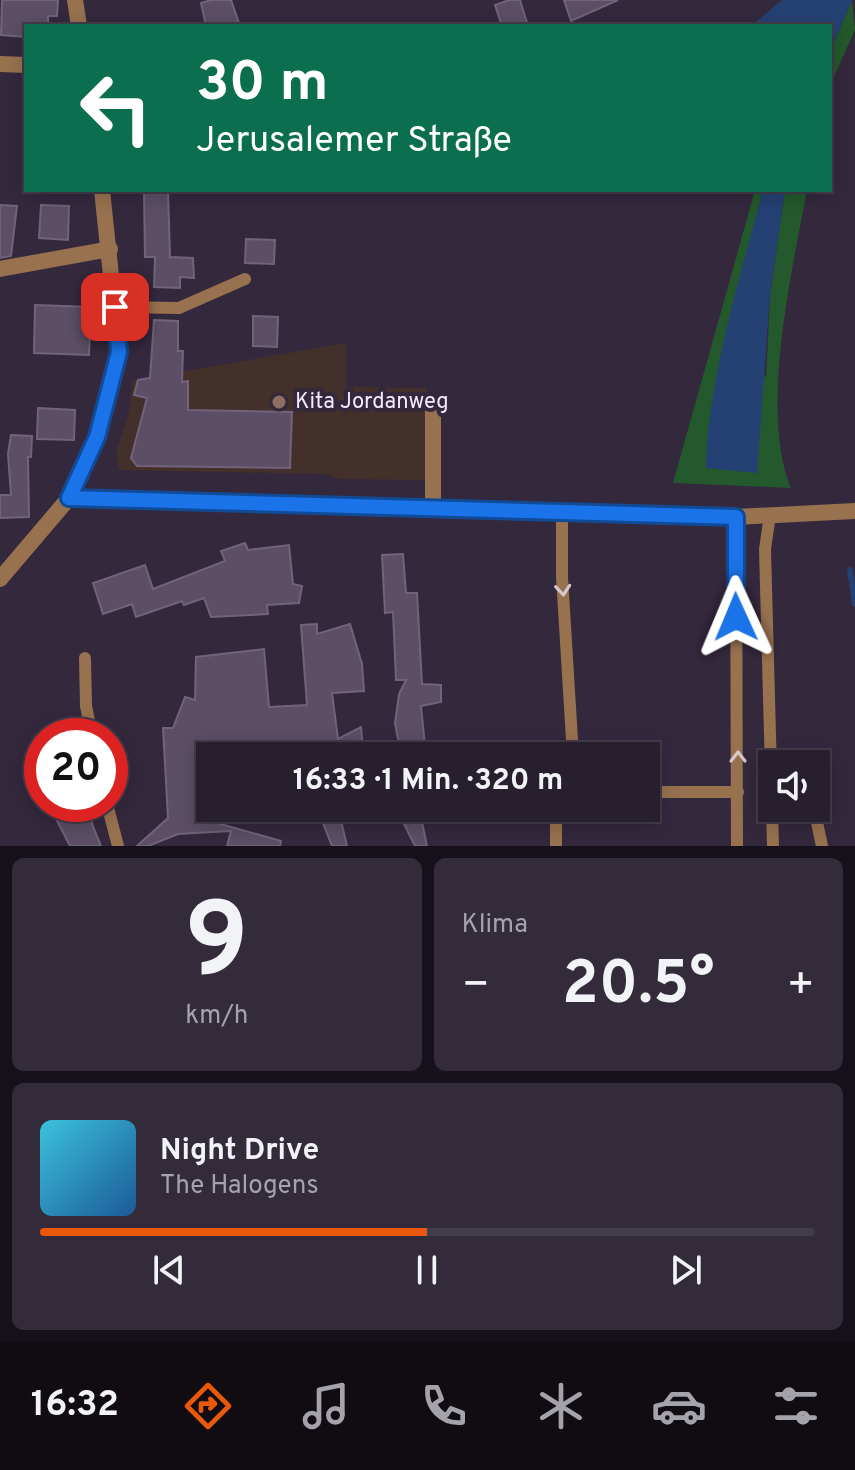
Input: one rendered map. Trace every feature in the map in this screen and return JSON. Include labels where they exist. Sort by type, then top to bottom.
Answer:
[{"type":"street","points":[[75,0],[79,24]]},
{"type":"street","points":[[0,64],[24,65]]},
{"type":"street","points":[[0,579],[69,498],[97,437],[119,352],[102,192]]},
{"type":"street","points":[[0,269],[110,249]]},
{"type":"street","points":[[433,405],[433,507]]},
{"type":"street","points":[[69,498],[736,517],[855,511]]},
{"type":"lane","points":[[115,307],[179,308],[245,279]]},
{"type":"lane","points":[[562,512],[562,577],[572,742]]},
{"type":"lane","points":[[770,515],[765,549],[771,750]]},
{"type":"lane","points":[[736,517],[737,846]]},
{"type":"lane","points":[[85,658],[88,718]]},
{"type":"lane","points":[[660,792],[738,792]]},
{"type":"lane","points":[[112,822],[118,846]]},
{"type":"lane","points":[[556,822],[556,846]]},
{"type":"lane","points":[[773,822],[773,846]]},
{"type":"lane","points":[[817,822],[822,846]]},
{"type":"shaded area","name":"Kita Jordanweg","points":[[346,343],[346,387],[427,388],[426,480],[338,479],[326,474],[119,470],[116,453],[128,415],[133,380]]},
{"type":"green space","points":[[852,0],[855,30],[832,81],[832,47]]},
{"type":"green space","points":[[754,192],[762,192],[732,312],[766,378],[770,296],[785,192],[807,192],[787,300],[778,382],[782,457],[791,488],[673,483]]},
{"type":"water","points":[[782,0],[852,0],[832,47],[832,24],[753,24]]},
{"type":"water","points":[[762,192],[785,192],[770,295],[757,473],[706,468],[712,401]]},
{"type":"building","points":[[2,0],[58,0],[57,16],[48,16],[48,24],[24,24],[24,37],[1,35]]},
{"type":"building","points":[[231,0],[239,24],[206,24],[201,3]]},
{"type":"building","points":[[520,0],[527,24],[501,24],[495,5]]},
{"type":"building","points":[[564,0],[618,0],[571,21]]},
{"type":"building","points":[[144,192],[168,192],[170,257],[193,258],[194,278],[180,277],[180,288],[154,287],[155,257],[145,257]]},
{"type":"building","points":[[0,205],[17,206],[11,256],[0,258]]},
{"type":"building","points":[[41,205],[69,206],[68,240],[39,238]]},
{"type":"building","points":[[246,239],[275,240],[274,264],[245,263]]},
{"type":"building","points":[[35,305],[91,307],[89,355],[34,353]]},
{"type":"building","points":[[253,316],[278,317],[277,347],[253,346]]},
{"type":"building","points":[[154,320],[178,321],[178,351],[183,351],[182,382],[188,381],[188,410],[292,412],[290,468],[137,466],[131,458],[147,398],[134,395],[138,380],[150,378]]},
{"type":"building","points":[[38,408],[75,410],[74,440],[37,439]]},
{"type":"building","points":[[11,435],[32,436],[31,457],[28,457],[29,517],[0,518],[0,495],[11,495],[8,454]]},
{"type":"building","points":[[245,543],[248,550],[289,545],[293,584],[302,586],[299,603],[267,605],[268,614],[211,617],[204,598],[184,605],[182,601],[136,617],[132,604],[103,614],[93,583],[145,565],[153,589],[225,561],[221,551]]},
{"type":"building","points":[[403,554],[406,593],[417,593],[422,684],[441,685],[441,702],[421,706],[425,742],[399,742],[395,723],[399,694],[406,680],[396,680],[393,612],[385,613],[382,555]]},
{"type":"building","points":[[317,624],[317,634],[350,624],[362,664],[364,691],[332,693],[338,739],[361,727],[362,742],[196,742],[196,822],[214,822],[281,841],[280,846],[227,846],[231,831],[178,834],[148,846],[137,846],[168,818],[163,728],[173,728],[185,697],[195,700],[196,657],[264,649],[269,707],[307,705],[301,625]]},
{"type":"building","points":[[58,822],[92,822],[101,846],[70,846]]},
{"type":"building","points":[[323,822],[341,822],[347,846],[332,846]]},
{"type":"building","points":[[403,822],[422,822],[427,846],[415,846]]},
{"type":"waterway","points":[[850,570],[855,604]]},
{"type":"place","name":"Kita Jordanweg","points":[[279,402]]},
{"type":"route","points":[[115,307],[119,352],[97,437],[69,498],[736,517],[736,617]]}]
